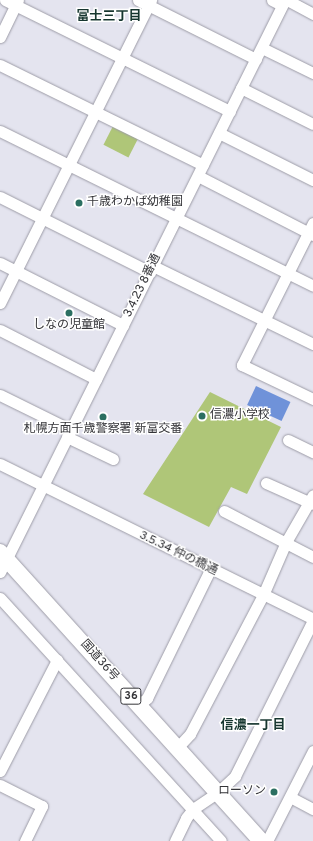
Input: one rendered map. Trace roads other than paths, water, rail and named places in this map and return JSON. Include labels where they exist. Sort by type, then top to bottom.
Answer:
[{"type":"highway","name":"国道36号","points":[[2,561],[139,705],[262,841]]},
{"type":"street","points":[[138,0],[150,3],[256,59]]},
{"type":"street","points":[[272,0],[285,2],[313,14]]},
{"type":"street","points":[[0,36],[13,2],[230,111]]},
{"type":"street","name":"3.4.23 8番通","points":[[2,561],[44,487],[176,218],[285,2]]},
{"type":"street","points":[[0,303],[150,3]]},
{"type":"street","points":[[262,48],[313,73]]},
{"type":"street","points":[[0,65],[203,165]]},
{"type":"street","points":[[241,88],[313,124]]},
{"type":"street","points":[[0,131],[313,286]]},
{"type":"street","points":[[219,133],[313,180]]},
{"type":"street","points":[[198,176],[311,230],[242,365],[313,399]]},
{"type":"street","points":[[0,197],[42,219],[265,320],[313,344]]},
{"type":"street","points":[[0,263],[123,325]]},
{"type":"street","points":[[0,330],[96,379]]},
{"type":"street","points":[[0,395],[113,459]]},
{"type":"street","points":[[288,440],[313,452]]},
{"type":"street","name":"3.5.34 仲の橋通","points":[[0,464],[313,620]]},
{"type":"street","points":[[177,748],[190,734],[263,595],[286,542],[312,501],[266,483]]},
{"type":"street","points":[[224,511],[313,557]]},
{"type":"street","points":[[139,705],[147,698],[210,570]]},
{"type":"street","points":[[0,598],[221,841]]},
{"type":"street","points":[[175,841],[186,818],[193,809],[217,793],[236,776],[313,620]]},
{"type":"street","points":[[0,771],[57,660]]},
{"type":"street","points":[[267,841],[313,751]]},
{"type":"street","points":[[0,785],[42,806],[25,841]]},
{"type":"street","points":[[290,797],[313,809]]},
{"type":"water","points":[[256,386],[290,402],[282,421],[247,405]]},
{"type":"place","name":"千歳わかば幼稚園","points":[[79,203]]},
{"type":"place","name":"しなの児童館","points":[[69,313]]},
{"type":"place","name":"信濃小学校","points":[[202,416]]},
{"type":"place","name":"札幌方面千歳警察署 新富交番","points":[[103,417]]},
{"type":"place","name":"ローソン","points":[[274,792]]},
{"type":"district","name":"富士三丁目","points":[[109,17]]},
{"type":"district","name":"信濃一丁目","points":[[253,726]]}]
